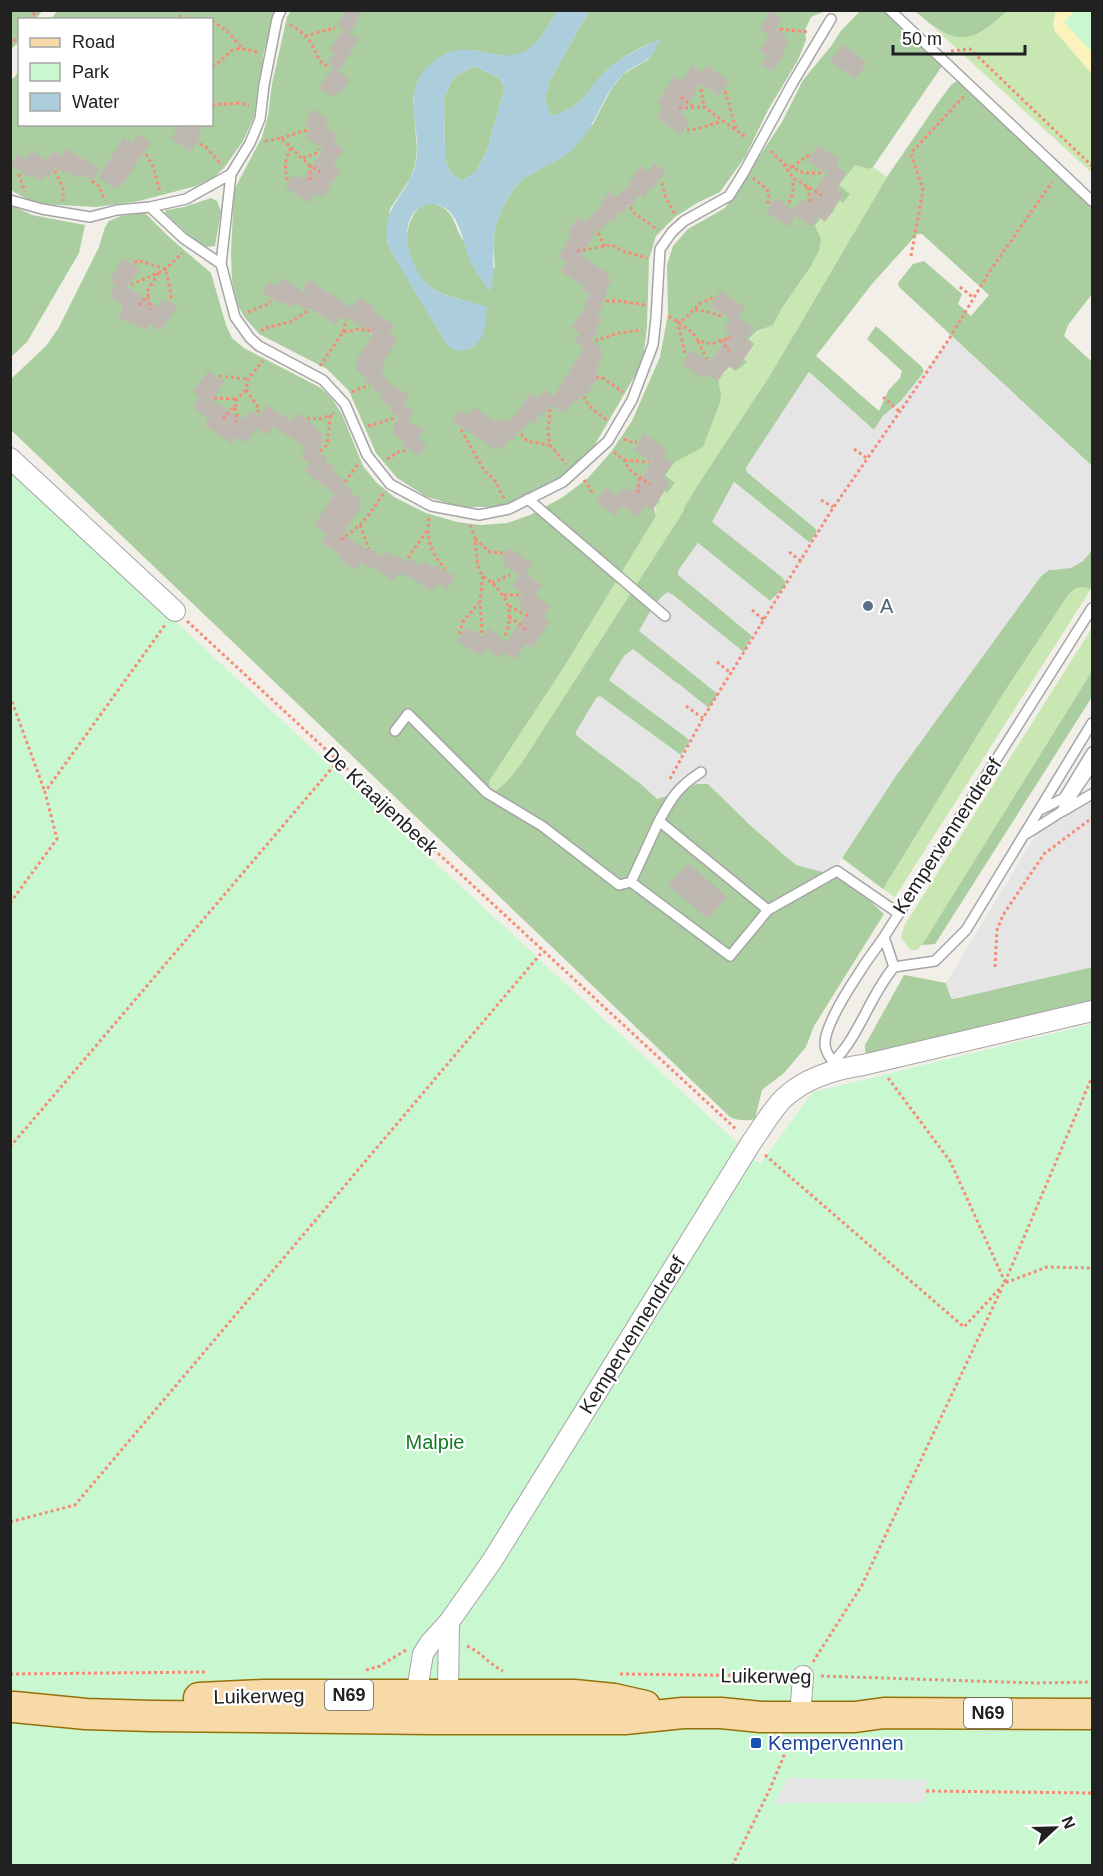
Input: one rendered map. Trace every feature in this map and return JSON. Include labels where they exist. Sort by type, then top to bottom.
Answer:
[{"type":"main road","name":"Luikerweg","points":[[424,1707],[448,1694],[574,1695],[614,1699],[682,1713]]},
{"type":"main road","name":"Luikerweg","points":[[12,1707],[140,1716],[424,1707],[626,1719],[682,1713],[721,1713],[761,1717],[802,1698],[855,1717],[884,1713],[1092,1714]]},
{"type":"street","points":[[10,458],[175,610]]},
{"type":"street","name":"Kempervennendreef","points":[[424,1707],[423,1653],[439,1643],[449,1622],[492,1561],[752,1143],[784,1098],[835,1065],[863,1065],[1092,1011]]},
{"type":"street","points":[[439,1643],[448,1694]]},
{"type":"lane","points":[[890,10],[1092,201]]},
{"type":"lane","points":[[279,15],[260,119],[252,139],[231,174],[221,264],[235,317],[250,338],[259,346],[323,380],[342,401],[365,451],[390,484],[429,505],[479,515],[509,509],[563,482],[604,444],[632,400],[653,345],[660,249],[668,237],[682,224],[729,196],[831,19]]},
{"type":"lane","points":[[10,200],[42,209],[90,216],[186,199],[231,174]]},
{"type":"lane","points":[[150,207],[221,264]]},
{"type":"lane","points":[[528,499],[664,616]]},
{"type":"lane","name":"Kempervennendreef","points":[[835,1065],[826,1053],[824,1043],[828,1029],[855,979],[884,937],[1092,608]]},
{"type":"lane","points":[[395,731],[408,714],[487,793],[542,826],[619,885],[631,882]]},
{"type":"lane","points":[[835,1065],[883,980],[894,967],[935,961],[966,930],[1092,723]]},
{"type":"lane","points":[[1039,810],[1064,798],[1092,752]]},
{"type":"lane","points":[[1061,812],[1092,766]]},
{"type":"lane","points":[[631,882],[669,802],[682,784],[701,772]]},
{"type":"lane","points":[[1023,836],[1092,794]]},
{"type":"lane","points":[[659,821],[768,910]]},
{"type":"lane","points":[[631,882],[730,956],[768,910],[837,871],[898,913]]},
{"type":"lane","points":[[884,937],[894,967]]},
{"type":"path","points":[[279,15],[305,36],[321,64],[327,66]]},
{"type":"path","points":[[179,16],[185,18]]},
{"type":"path","points":[[213,22],[227,31],[242,48],[270,56]]},
{"type":"path","points":[[305,36],[335,28]]},
{"type":"path","points":[[780,29],[822,34]]},
{"type":"path","points":[[213,66],[227,53],[242,48]]},
{"type":"path","points":[[948,51],[970,49],[1092,166]]},
{"type":"path","points":[[911,256],[923,190],[910,153],[972,88]]},
{"type":"path","points":[[701,89],[704,107],[736,131],[760,144],[783,163],[804,173],[822,173]]},
{"type":"path","points":[[725,91],[736,131]]},
{"type":"path","points":[[681,97],[694,108]]},
{"type":"path","points":[[213,105],[238,103],[262,106]]},
{"type":"path","points":[[679,108],[704,107]]},
{"type":"path","points":[[687,130],[722,121]]},
{"type":"path","points":[[252,139],[262,141],[281,138],[307,130]]},
{"type":"path","points":[[281,138],[320,172]]},
{"type":"path","points":[[200,144],[231,174]]},
{"type":"path","points":[[287,180],[285,163],[291,147]]},
{"type":"path","points":[[302,158],[319,149]]},
{"type":"path","points":[[146,154],[153,166],[163,204]]},
{"type":"path","points":[[792,167],[809,155]]},
{"type":"path","points":[[783,163],[793,178],[823,196]]},
{"type":"path","points":[[310,165],[310,180]]},
{"type":"path","points":[[55,171],[63,188],[61,212]]},
{"type":"path","points":[[670,779],[703,718],[833,508],[900,412],[990,271],[1060,171]]},
{"type":"path","points":[[744,172],[767,189],[769,199],[767,205]]},
{"type":"path","points":[[789,203],[793,193],[793,178]]},
{"type":"path","points":[[92,181],[99,186],[110,212]]},
{"type":"path","points":[[662,183],[666,198],[682,224]]},
{"type":"path","points":[[807,188],[811,203]]},
{"type":"path","points":[[630,207],[647,224],[668,237]]},
{"type":"path","points":[[598,233],[605,247]]},
{"type":"path","points":[[131,285],[166,268],[192,243]]},
{"type":"path","points":[[577,251],[611,245],[622,251],[659,261]]},
{"type":"path","points":[[134,262],[140,261],[166,268]]},
{"type":"path","points":[[166,268],[172,301]]},
{"type":"path","points":[[151,310],[147,292],[160,271]]},
{"type":"path","points":[[960,287],[974,298]]},
{"type":"path","points":[[139,305],[148,296]]},
{"type":"path","points":[[678,322],[686,318],[699,304],[714,297]]},
{"type":"path","points":[[235,317],[270,301]]},
{"type":"path","points":[[606,301],[619,301],[657,309],[665,313],[692,332],[707,359]]},
{"type":"path","points":[[695,310],[724,317]]},
{"type":"path","points":[[250,338],[265,328],[290,322],[308,311]]},
{"type":"path","points":[[314,374],[343,332],[346,320]]},
{"type":"path","points":[[678,322],[685,353]]},
{"type":"path","points":[[343,332],[359,329],[368,331],[374,328]]},
{"type":"path","points":[[595,340],[635,330],[655,330]]},
{"type":"path","points":[[698,341],[712,344],[731,338]]},
{"type":"path","points":[[721,340],[729,351]]},
{"type":"path","points":[[236,423],[237,399],[246,390],[248,379],[270,352]]},
{"type":"path","points":[[219,376],[248,379]]},
{"type":"path","points":[[596,377],[607,380],[632,400]]},
{"type":"path","points":[[320,451],[327,446],[330,417],[342,401],[358,389],[370,386]]},
{"type":"path","points":[[246,390],[259,408],[257,414]]},
{"type":"path","points":[[584,396],[592,409],[616,427]]},
{"type":"path","points":[[883,397],[900,412]]},
{"type":"path","points":[[214,398],[237,399]]},
{"type":"path","points":[[223,419],[235,408]]},
{"type":"path","points":[[549,445],[550,409]]},
{"type":"path","points":[[307,418],[319,419],[332,415]]},
{"type":"path","points":[[356,430],[395,418]]},
{"type":"path","points":[[461,430],[484,470],[500,488],[509,509]]},
{"type":"path","points":[[521,434],[527,441],[549,445],[574,472]]},
{"type":"path","points":[[604,444],[624,460],[629,469],[650,485]]},
{"type":"path","points":[[854,448],[868,459]]},
{"type":"path","points":[[345,482],[365,451]]},
{"type":"path","points":[[376,466],[400,451],[407,451]]},
{"type":"path","points":[[624,460],[649,462]]},
{"type":"path","points":[[638,493],[639,477]]},
{"type":"path","points":[[341,540],[360,525],[390,484]]},
{"type":"path","points":[[821,500],[833,508]]},
{"type":"path","points":[[429,505],[427,531],[434,556],[446,569]]},
{"type":"path","points":[[465,512],[475,539],[475,552],[483,576],[480,601],[482,633]]},
{"type":"path","points":[[360,525],[369,549]]},
{"type":"path","points":[[408,558],[427,531]]},
{"type":"path","points":[[475,539],[490,552],[503,553]]},
{"type":"path","points":[[789,552],[801,561]]},
{"type":"path","points":[[492,583],[510,575]]},
{"type":"path","points":[[483,576],[504,595],[509,606],[504,638]]},
{"type":"path","points":[[504,595],[520,595]]},
{"type":"path","points":[[459,634],[464,620],[480,601]]},
{"type":"path","points":[[509,606],[530,617]]},
{"type":"path","points":[[45,792],[175,610]]},
{"type":"path","name":"De Kraaijenbeek","points":[[175,610],[752,1143],[964,1327],[1005,1283]]},
{"type":"path","points":[[752,610],[764,620]]},
{"type":"path","points":[[509,617],[523,626],[525,630]]},
{"type":"path","points":[[717,662],[732,674]]},
{"type":"path","points":[[10,696],[45,792],[57,839],[10,903]]},
{"type":"path","points":[[686,706],[703,718]]},
{"type":"path","points":[[10,1147],[338,761]]},
{"type":"path","points":[[995,967],[997,930],[1003,915],[1044,854],[1092,818]]},
{"type":"path","points":[[10,1522],[75,1505],[543,951]]},
{"type":"path","points":[[863,1065],[888,1078],[950,1161],[1005,1283]]},
{"type":"path","points":[[732,1866],[770,1789],[802,1698],[862,1585],[1005,1283],[1092,1077]]},
{"type":"path","points":[[1005,1283],[1047,1267],[1092,1268]]},
{"type":"path","points":[[364,1671],[380,1666],[418,1643],[439,1643],[467,1646],[479,1651],[496,1667],[509,1674]]},
{"type":"path","name":"Luikerweg","points":[[10,1674],[211,1672]]},
{"type":"path","name":"Luikerweg","points":[[616,1674],[802,1698],[1035,1683],[1092,1682]]},
{"type":"path","points":[[926,1791],[1092,1793]]},
{"type":"green space","points":[[1076,10],[1092,11],[1092,52],[1064,22]]},
{"type":"green space","points":[[10,11],[42,11],[37,18],[18,18],[18,43],[11,49]]},
{"type":"green space","points":[[57,11],[275,11],[264,51],[254,117],[243,141],[224,168],[214,177],[196,186],[139,201],[96,207],[41,204],[28,200],[11,190],[11,79],[18,71],[18,126],[213,126],[213,18],[52,18]]},
{"type":"green space","points":[[291,11],[558,11],[540,38],[528,50],[521,54],[508,56],[471,50],[413,98],[417,150],[415,165],[410,179],[390,209],[387,241],[447,345],[485,319],[487,307],[452,297],[429,286],[424,281],[411,261],[407,246],[409,224],[421,206],[434,204],[442,207],[453,218],[464,241],[495,269],[493,245],[495,228],[513,189],[593,124],[612,88],[623,74],[648,60],[660,40],[626,56],[608,69],[579,102],[564,112],[550,115],[546,94],[550,80],[589,11],[825,11],[811,17],[805,30],[806,40],[798,60],[768,110],[745,157],[720,192],[675,217],[656,236],[649,259],[647,326],[643,362],[594,446],[555,483],[509,504],[493,507],[461,507],[427,497],[397,478],[376,453],[349,391],[327,369],[259,334],[238,306],[232,281],[231,253],[234,190],[262,137],[287,17]]},
{"type":"green space","points":[[860,11],[884,11],[942,66],[873,167],[868,169],[855,165],[839,185],[850,194],[843,203],[838,199],[831,207],[835,210],[828,218],[824,215],[815,226],[821,239],[819,250],[811,266],[773,325],[757,331],[749,339],[754,344],[740,355],[747,362],[739,369],[733,364],[718,378],[720,403],[703,447],[675,462],[665,475],[675,483],[667,493],[662,489],[656,498],[660,501],[654,508],[656,516],[564,667],[489,781],[492,792],[497,790],[521,764],[769,377],[887,177],[951,85],[959,80],[1092,204],[1092,294],[1068,325],[1064,336],[1092,362],[1092,466],[899,287],[898,283],[913,264],[924,261],[962,294],[958,304],[971,316],[989,295],[922,234],[917,234],[872,284],[816,356],[879,411],[888,391],[900,378],[902,371],[867,339],[876,326],[922,367],[924,371],[921,376],[901,401],[883,416],[874,430],[809,372],[746,468],[747,472],[816,529],[817,532],[810,543],[734,482],[713,522],[782,577],[786,582],[784,588],[770,601],[698,543],[678,571],[679,575],[752,636],[744,653],[672,594],[640,631],[718,694],[709,709],[679,684],[609,680],[690,741],[680,756],[597,697],[576,732],[585,742],[657,798],[696,784],[708,784],[786,857],[832,873],[884,914],[814,1026],[806,1047],[784,1073],[762,1090],[755,1119],[742,1120],[730,1117],[11,430],[11,379],[46,346],[58,329],[99,247],[109,221],[121,216],[145,213],[211,273],[232,338],[244,348],[321,388],[332,399],[342,414],[363,466],[376,482],[394,497],[426,513],[457,522],[481,525],[507,523],[530,515],[563,497],[588,478],[611,452],[632,421],[660,357],[668,314],[667,265],[673,246],[688,229],[725,208],[782,122],[803,80],[840,32]]},
{"type":"green space","points":[[915,11],[1007,11],[982,31],[961,37],[940,30]]},
{"type":"green space","points":[[1007,11],[1056,11],[1053,25],[1055,31],[1092,74],[1092,173],[934,28],[952,36],[997,20]]},
{"type":"green space","points":[[476,67],[500,78],[503,94],[487,150],[476,172],[462,181],[451,173],[445,160],[444,98],[453,78]]},
{"type":"green space","points":[[855,165],[868,169],[873,167],[887,177],[769,377],[703,477],[683,512],[521,764],[506,784],[492,792],[489,781],[564,667],[656,516],[655,498],[675,484],[664,475],[675,462],[703,446],[720,403],[718,379],[734,364],[746,362],[740,355],[747,344],[761,330],[773,325],[811,266],[815,227],[824,215],[829,218],[835,210],[831,207],[837,199],[849,194],[838,186]]},
{"type":"green space","points":[[211,198],[217,201],[221,211],[215,246],[205,247],[165,213],[166,210]]},
{"type":"green space","points":[[11,205],[32,215],[85,225],[79,253],[27,342],[11,357]]},
{"type":"green space","name":"Malpie","points":[[10,468],[760,1164],[813,1092],[1092,1024],[1092,1865],[11,1865]]},
{"type":"green space","points":[[1092,550],[1091,589],[1077,588],[1066,598],[1001,697],[883,889],[842,858],[895,777],[1041,576],[1049,570],[1073,565]]},
{"type":"green space","points":[[1084,586],[1091,589],[895,897],[883,889],[1001,697],[1066,598],[1072,590]]},
{"type":"green space","points":[[1092,628],[1092,671],[922,945],[917,950],[910,950],[901,937],[904,926]]},
{"type":"green space","points":[[1092,671],[1092,697],[935,944],[922,945]]},
{"type":"green space","points":[[1092,967],[1092,1005],[867,1054],[865,1051],[865,1045],[904,975],[946,983],[953,999]]},
{"type":"sand","points":[[1056,11],[1092,11],[1092,74],[1055,31],[1053,25]]},
{"type":"shaded area","name":"A","points":[[952,337],[1092,466],[1092,550],[1083,561],[1071,568],[1049,570],[1041,576],[895,777],[830,874],[796,865],[752,827],[708,784],[696,784],[657,799],[641,784],[576,735],[576,732],[597,697],[600,696],[681,755],[690,742],[686,737],[609,680],[624,656],[633,649],[709,708],[718,694],[639,631],[651,610],[668,592],[744,652],[752,635],[678,575],[678,571],[698,543],[770,601],[784,588],[786,582],[782,577],[712,522],[734,482],[810,543],[817,532],[816,529],[747,472],[746,468],[809,372],[874,430],[883,416],[901,401]]},
{"type":"shaded area","points":[[1092,802],[1092,967],[951,998],[946,983],[1037,833]]},
{"type":"shaded area","points":[[787,1778],[927,1780],[924,1803],[788,1803],[774,1805]]},
{"type":"water","points":[[558,10],[589,11],[550,80],[546,102],[552,116],[572,108],[614,64],[661,38],[649,58],[625,72],[614,85],[583,138],[564,156],[536,171],[512,191],[496,225],[490,292],[472,265],[459,228],[449,211],[430,204],[414,212],[409,222],[407,235],[409,248],[413,261],[426,283],[440,293],[487,307],[482,337],[469,349],[458,351],[447,345],[390,250],[387,236],[389,215],[415,166],[417,145],[415,90],[418,80],[426,69],[447,53],[470,50],[513,55],[529,49],[547,28]],"holes":[[[476,67],[500,78],[503,94],[487,150],[476,172],[462,181],[451,173],[445,160],[444,98],[453,78],[470,68]]]},
{"type":"building","points":[[347,10],[364,10],[350,33],[337,25]]},
{"type":"building","points":[[771,11],[782,18],[776,28],[786,35],[784,38],[789,41],[782,52],[785,54],[773,72],[762,65],[767,56],[759,51],[769,35],[759,29]]},
{"type":"building","points":[[343,29],[359,39],[339,71],[327,64],[334,53],[329,50]]},
{"type":"building","points":[[843,44],[867,63],[855,79],[830,61]]},
{"type":"building","points":[[692,65],[703,72],[707,65],[729,81],[719,96],[701,84],[681,114],[689,122],[681,135],[656,118],[663,108],[657,104],[674,76],[682,81]]},
{"type":"building","points":[[332,68],[350,79],[339,95],[336,93],[333,97],[319,88]]},
{"type":"building","points":[[313,109],[329,120],[325,126],[338,135],[333,142],[344,149],[333,165],[341,170],[323,197],[316,193],[309,203],[285,187],[293,175],[304,179],[323,149],[305,137],[311,129],[304,124]]},
{"type":"building","points":[[179,126],[203,126],[199,132],[202,134],[191,152],[171,139]]},
{"type":"building","points":[[138,134],[151,142],[122,186],[119,184],[116,189],[98,177],[124,137],[133,143]]},
{"type":"building","points":[[818,145],[840,159],[836,166],[846,173],[837,189],[844,194],[825,222],[819,217],[812,227],[796,216],[789,227],[766,212],[774,199],[777,201],[778,199],[794,210],[801,199],[805,203],[827,173],[807,161]]},
{"type":"building","points":[[67,148],[100,170],[91,180],[80,174],[77,178],[66,171],[64,174],[55,168],[48,178],[45,176],[42,181],[31,174],[29,177],[11,165],[18,154],[26,159],[31,150],[47,160],[53,151],[62,156]]},
{"type":"building","points":[[654,163],[665,171],[653,189],[651,187],[644,198],[639,195],[632,206],[629,204],[623,214],[620,212],[613,223],[608,220],[601,231],[598,229],[581,256],[609,274],[607,277],[612,280],[605,291],[608,293],[601,303],[604,305],[597,315],[602,319],[595,329],[598,331],[591,341],[602,348],[600,351],[604,354],[597,365],[600,367],[594,377],[597,379],[587,394],[584,393],[577,403],[574,401],[567,412],[563,409],[561,412],[550,405],[544,415],[541,413],[534,424],[529,421],[522,432],[519,430],[513,440],[510,438],[503,449],[498,446],[496,450],[452,421],[459,410],[468,415],[473,407],[497,422],[499,418],[508,423],[530,393],[538,398],[544,390],[554,396],[584,348],[574,342],[580,334],[571,328],[587,305],[584,304],[590,295],[581,290],[584,286],[560,271],[566,262],[558,257],[571,236],[567,233],[578,217],[586,222],[592,214],[594,215],[609,192],[617,197],[623,189],[625,190],[640,166],[648,172]]},
{"type":"building","points":[[123,258],[140,269],[127,287],[158,306],[166,299],[177,306],[161,331],[150,324],[146,331],[131,321],[129,324],[118,317],[124,306],[109,296],[116,285],[109,281]]},
{"type":"building","points":[[283,278],[305,293],[306,290],[310,293],[303,287],[309,280],[352,308],[359,298],[375,308],[373,312],[394,325],[389,334],[397,340],[382,363],[386,366],[381,374],[389,380],[388,382],[409,395],[403,404],[414,411],[408,420],[424,430],[418,439],[427,444],[419,456],[401,444],[403,441],[392,434],[395,429],[392,427],[399,417],[389,410],[391,407],[380,401],[383,396],[372,389],[374,386],[364,380],[366,377],[355,370],[358,365],[355,362],[373,334],[346,317],[345,320],[340,317],[336,325],[308,307],[306,310],[295,303],[292,308],[281,301],[279,304],[262,292],[269,281],[277,286]]},
{"type":"building","points":[[720,291],[745,307],[738,318],[754,328],[746,339],[754,344],[736,371],[728,366],[718,381],[707,374],[704,379],[682,364],[691,350],[710,362],[729,333],[724,329],[730,319],[710,306]]},
{"type":"building","points":[[208,371],[224,381],[212,400],[242,419],[250,411],[259,417],[266,405],[291,421],[297,413],[315,425],[313,428],[324,434],[321,439],[324,442],[317,452],[327,458],[325,461],[336,468],[333,473],[344,480],[342,483],[352,489],[350,492],[361,499],[358,504],[361,506],[343,535],[382,556],[385,551],[396,558],[398,555],[408,562],[410,559],[420,566],[423,561],[435,568],[436,565],[455,577],[447,589],[438,583],[432,592],[399,572],[393,581],[371,566],[369,568],[361,563],[355,570],[340,560],[342,556],[321,543],[327,534],[314,526],[334,494],[304,471],[309,463],[300,457],[306,448],[273,426],[267,435],[256,428],[246,443],[236,437],[232,444],[204,425],[208,418],[193,408],[199,397],[193,392]]},
{"type":"building","points":[[644,434],[667,449],[663,456],[673,463],[663,478],[670,483],[652,510],[645,506],[638,517],[622,506],[615,516],[596,503],[605,488],[617,496],[622,488],[632,491],[652,462],[634,450]]},
{"type":"building","points":[[509,548],[533,564],[526,574],[542,585],[535,595],[550,606],[544,616],[550,621],[533,648],[526,644],[515,659],[504,652],[500,658],[486,648],[481,656],[457,641],[466,628],[482,636],[488,628],[506,642],[527,613],[520,608],[522,605],[518,601],[523,594],[512,586],[519,576],[501,560]]},
{"type":"building","points":[[688,863],[727,897],[708,919],[668,885]]},
{"type":"place","name":"A","points":[[868,606]]},
{"type":"place","name":"Kempervennen","points":[[756,1743]]}]
